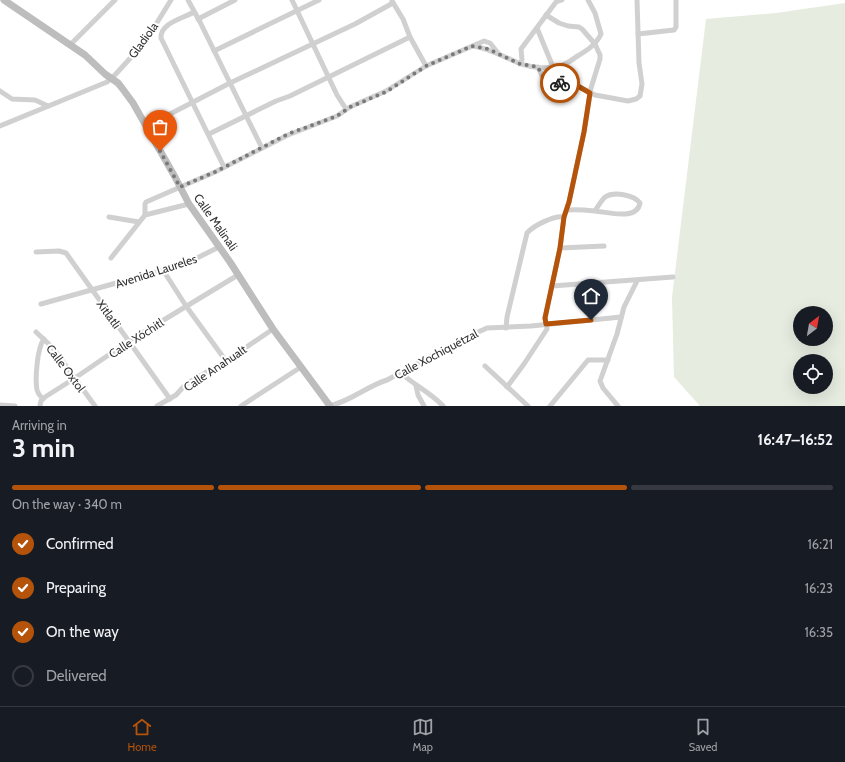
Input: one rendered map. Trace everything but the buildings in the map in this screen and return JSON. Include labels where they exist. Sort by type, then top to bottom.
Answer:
[{"type":"street","name":"Calle Malinali","points":[[4,0],[85,55],[122,88],[133,103],[189,204],[274,329],[329,406]]},
{"type":"street","points":[[70,45],[115,0]]},
{"type":"street","name":"Gladiola","points":[[111,79],[145,42],[171,0]]},
{"type":"street","points":[[188,0],[262,148]]},
{"type":"street","points":[[198,19],[235,0]]},
{"type":"street","points":[[292,0],[328,76],[346,109]]},
{"type":"street","points":[[214,51],[319,0]]},
{"type":"street","points":[[520,64],[522,60],[521,49],[555,1],[562,0]]},
{"type":"street","points":[[145,215],[146,202],[224,167],[288,134],[337,116],[346,109],[386,92],[426,66],[481,42],[488,42],[493,45],[498,53],[520,64],[538,67],[553,67],[571,61],[595,44],[600,34],[594,13],[588,0]]},
{"type":"street","points":[[538,67],[542,76],[548,80],[576,85],[590,93],[628,101],[636,99],[640,96],[642,79],[639,63],[637,0]]},
{"type":"street","points":[[638,34],[674,30],[676,27],[676,0]]},
{"type":"street","points":[[145,126],[230,83],[355,24],[392,1],[403,19],[410,37],[426,66]]},
{"type":"street","points":[[194,12],[164,28],[161,34],[162,42],[209,134],[224,167]]},
{"type":"street","points":[[507,387],[546,332],[547,327],[545,318],[560,248],[564,217],[567,210],[584,132],[590,93],[600,59],[600,55],[595,44],[581,28],[564,24],[546,15]]},
{"type":"street","points":[[537,28],[553,67]]},
{"type":"street","points":[[152,30],[161,34]]},
{"type":"street","points":[[209,134],[410,37]]},
{"type":"street","points":[[0,126],[103,84],[111,79]]},
{"type":"street","points":[[0,91],[12,99],[35,100],[48,106]]},
{"type":"street","points":[[567,210],[595,211],[610,214],[632,213],[638,208],[640,203],[636,199],[629,197],[611,195],[603,200],[595,211]]},
{"type":"street","points":[[111,258],[145,215],[189,204]]},
{"type":"street","points":[[109,216],[139,222]]},
{"type":"street","points":[[506,328],[507,317],[527,233],[535,226],[555,217],[564,217]]},
{"type":"street","points":[[560,248],[604,246]]},
{"type":"street","name":"Avenida Laureles","points":[[41,304],[163,270],[195,259],[219,247]]},
{"type":"street","name":"Xitlatli","points":[[36,252],[61,251],[66,253],[170,399]]},
{"type":"street","points":[[163,270],[186,306],[226,360]]},
{"type":"street","name":"Calle Xóchitl","points":[[42,398],[75,378],[129,341],[238,275]]},
{"type":"street","points":[[552,286],[637,281],[673,277]]},
{"type":"street","points":[[618,406],[603,388],[601,378],[617,334],[627,300],[637,281]]},
{"type":"street","name":"Calle Xochiquétzal","points":[[329,406],[338,404],[375,384],[401,373],[476,332],[487,328],[506,328],[621,317]]},
{"type":"street","name":"Calle Anahualt","points":[[157,406],[176,395],[186,384],[274,329]]},
{"type":"street","name":"Calle Oxtol","points":[[36,332],[53,348],[95,406]]},
{"type":"street","points":[[40,406],[42,398],[37,390],[37,374],[40,344],[44,339]]},
{"type":"street","points":[[550,406],[588,360],[608,360]]},
{"type":"street","points":[[485,366],[528,406]]},
{"type":"street","points":[[241,406],[301,367]]},
{"type":"street","points":[[401,373],[443,406]]},
{"type":"street","points":[[416,386],[418,395],[424,406]]},
{"type":"street","points":[[0,405],[15,406]]},
{"type":"shaded area","points":[[845,3],[845,406],[700,406],[674,377],[672,297],[706,19],[776,13]]},
{"type":"way so far","points":[[160,151],[180,187],[215,172],[288,134],[309,125],[337,116],[350,107],[386,92],[426,66],[472,46],[488,49],[520,64],[538,67],[545,79],[560,83]]},
{"type":"route","points":[[560,83],[576,85],[590,93],[584,132],[569,202],[564,217],[560,248],[545,318],[546,324],[591,320]]}]
